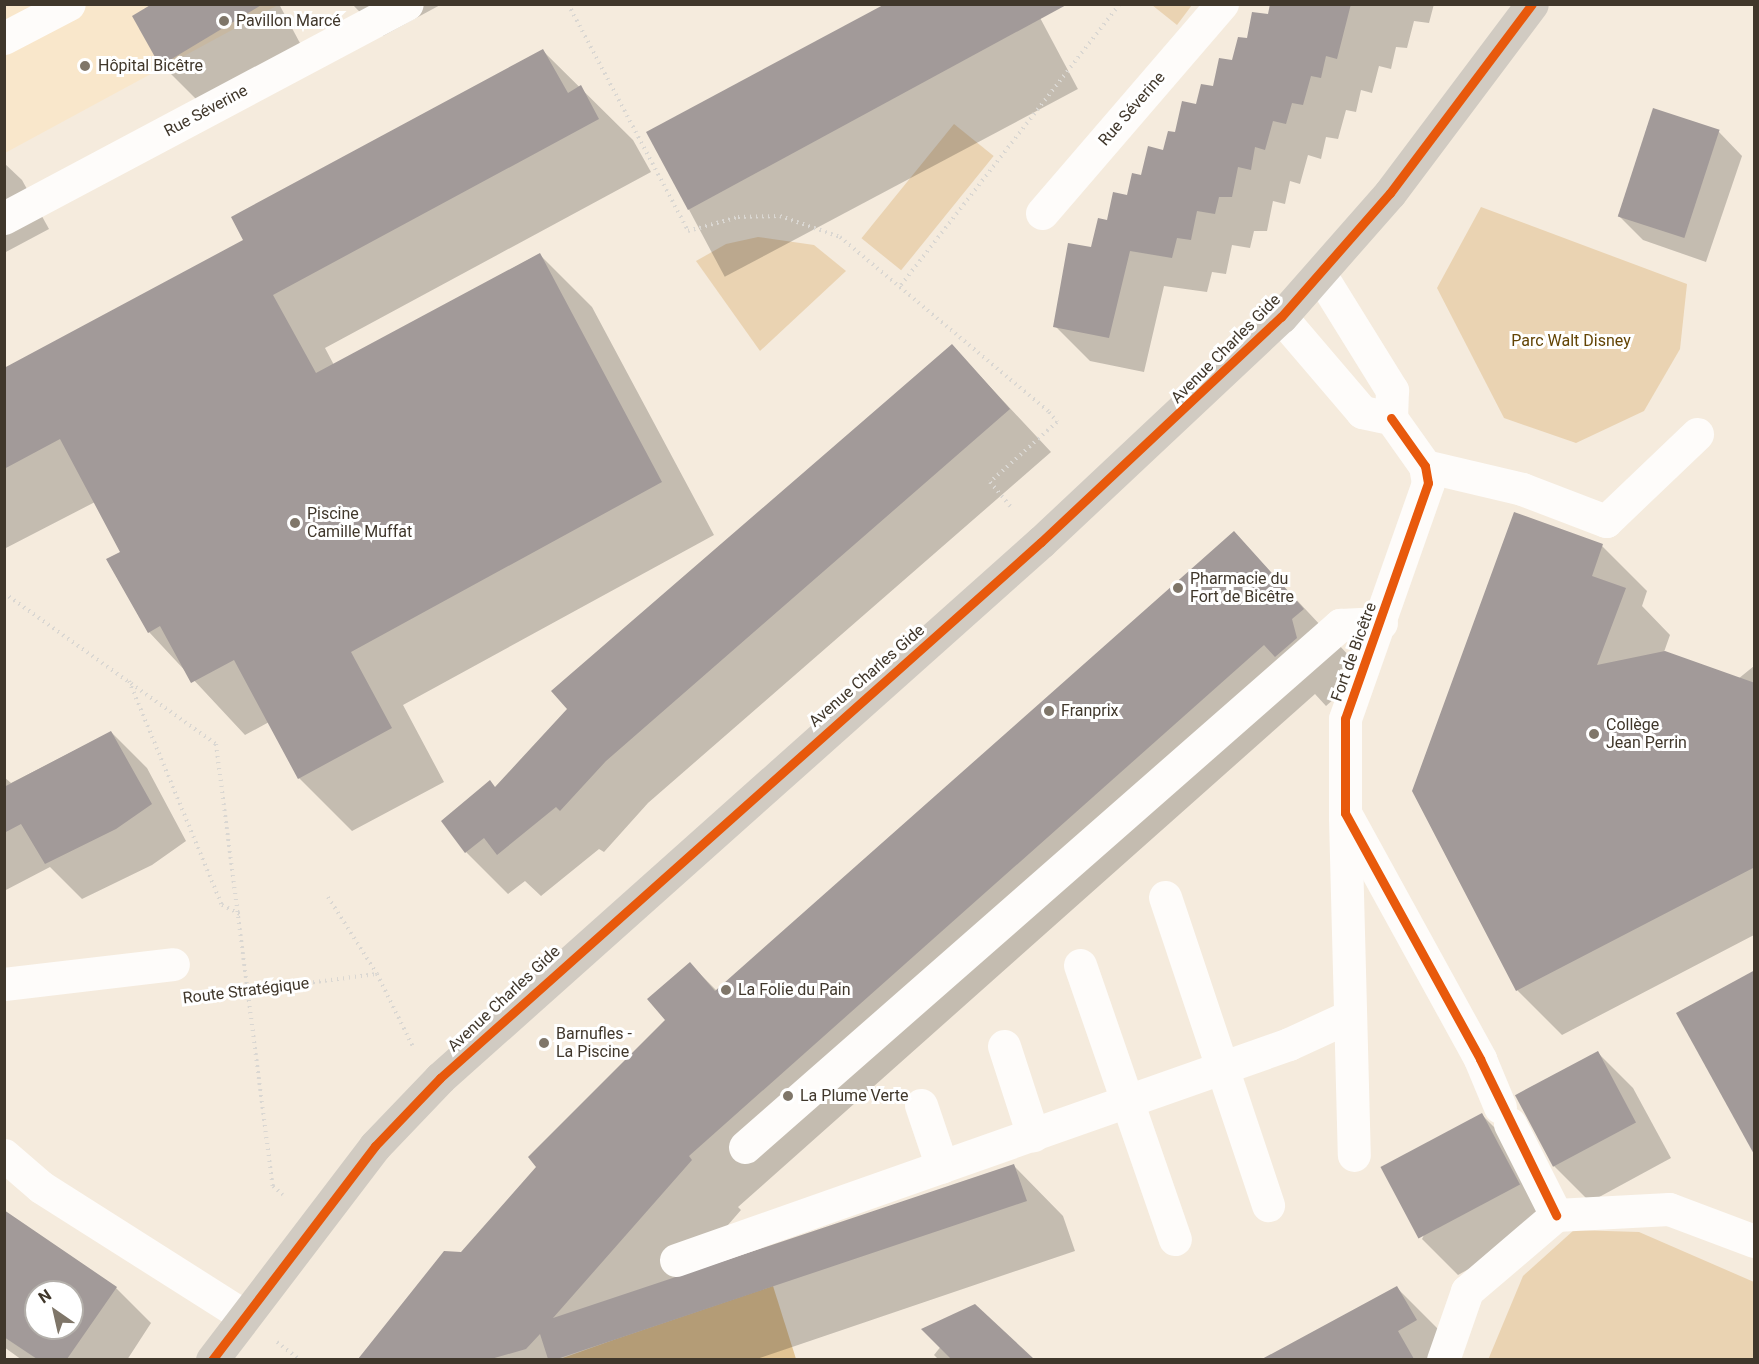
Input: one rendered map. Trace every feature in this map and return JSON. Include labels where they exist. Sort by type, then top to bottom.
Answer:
[{"type":"main road","name":"Avenue Charles Gide","points":[[212,1359],[375,1146],[440,1078],[1041,542],[1281,317],[1424,150],[1532,4]]},
{"type":"street","points":[[4,38],[69,4]]},
{"type":"street","name":"Rue Séverine","points":[[4,218],[407,4]]},
{"type":"street","name":"Rue Séverine","points":[[1042,213],[1222,4]]},
{"type":"street","points":[[1320,274],[1392,390],[1390,418],[1425,466],[1522,489],[1606,521],[1697,434]]},
{"type":"street","points":[[1281,317],[1362,412],[1390,418]]},
{"type":"street","name":"Fort de Bicêtre","points":[[1425,466],[1425,499],[1345,719],[1345,813],[1480,1059],[1505,1115],[1556,1215]]},
{"type":"street","points":[[745,1147],[1340,625],[1381,623]]},
{"type":"street","points":[[1345,813],[1354,1155]]},
{"type":"street","points":[[1165,897],[1224,1067],[1268,1205]]},
{"type":"street","points":[[4,984],[173,964]]},
{"type":"street","points":[[1080,965],[1174,1239]]},
{"type":"street","points":[[676,1260],[1224,1067],[1350,1016]]},
{"type":"street","points":[[1004,1046],[1033,1135]]},
{"type":"street","points":[[921,1105],[942,1167]]},
{"type":"street","points":[[4,1155],[41,1187],[244,1316]]},
{"type":"street","points":[[1443,1359],[1467,1291],[1556,1215],[1669,1209],[1755,1241]]},
{"type":"path","points":[[568,4],[688,231],[738,217],[802,220],[840,237],[1033,393],[1057,422],[990,482],[1041,542]]},
{"type":"path","points":[[902,285],[1120,4]]},
{"type":"path","points":[[4,593],[129,679],[216,744],[240,914],[273,1186],[315,1223]]},
{"type":"path","points":[[129,679],[222,905],[240,914]]},
{"type":"path","points":[[328,897],[377,974],[415,1051],[440,1078]]},
{"type":"shaded area","name":"Hôpital Bicêtre","points":[[5,5],[278,5],[5,153]]},
{"type":"shaded area","points":[[773,1286],[796,1359],[557,1360],[616,1339]]},
{"type":"green space","points":[[1152,5],[1192,5],[1177,25]]},
{"type":"green space","points":[[954,124],[994,156],[901,270],[861,238]]},
{"type":"green space","name":"Parc Walt Disney","points":[[1481,207],[1687,284],[1680,349],[1644,411],[1576,443],[1504,418],[1437,288]]},
{"type":"green space","points":[[758,237],[814,245],[846,271],[760,351],[696,261],[726,244]]},
{"type":"green space","points":[[1574,1230],[1639,1232],[1754,1282],[1754,1359],[1488,1360],[1523,1276]]},
{"type":"building","points":[[152,4],[263,4],[160,66],[132,16]]},
{"type":"building","points":[[885,4],[1068,4],[688,210],[646,132]]},
{"type":"building","points":[[1270,4],[1351,4],[1337,59],[1326,56],[1321,78],[1311,76],[1303,105],[1292,103],[1286,124],[1273,121],[1265,150],[1255,147],[1251,170],[1238,167],[1232,197],[1219,197],[1215,214],[1197,211],[1191,240],[1177,238],[1172,258],[1130,251],[1109,338],[1053,327],[1068,243],[1091,247],[1098,218],[1107,220],[1113,192],[1127,195],[1132,173],[1141,175],[1148,146],[1163,150],[1168,131],[1175,132],[1182,101],[1196,104],[1201,84],[1213,86],[1219,58],[1232,60],[1238,37],[1247,38],[1252,12],[1268,14]]},
{"type":"building","points":[[543,49],[568,93],[581,85],[599,119],[273,295],[316,373],[540,253],[662,482],[351,652],[392,728],[298,779],[234,660],[191,683],[160,626],[148,633],[106,559],[120,552],[60,439],[4,469],[4,368],[243,240],[231,217]]},
{"type":"building","points":[[1653,108],[1720,130],[1684,238],[1618,216]]},
{"type":"building","points":[[952,344],[1010,409],[606,761],[560,811],[556,807],[497,855],[484,838],[465,853],[441,821],[490,780],[495,787],[567,709],[551,691]]},
{"type":"building","name":"Collège Jean Perrin","points":[[1514,512],[1603,544],[1592,576],[1626,588],[1597,665],[1665,651],[1755,683],[1755,867],[1516,991],[1412,791]]},
{"type":"building","points":[[1234,531],[1304,609],[1292,619],[1297,638],[1275,657],[1264,645],[689,1156],[692,1160],[553,1318],[1014,1164],[1027,1201],[557,1359],[548,1359],[540,1334],[526,1349],[491,1359],[358,1359],[444,1251],[461,1252],[536,1167],[528,1157],[665,1020],[647,999],[690,962],[715,991]]},
{"type":"building","points":[[111,731],[152,804],[116,829],[45,864],[21,824],[4,833],[4,787]]},
{"type":"building","points":[[1755,970],[1755,1156],[1676,1013]]},
{"type":"building","points":[[1598,1051],[1636,1123],[1553,1167],[1515,1095]]},
{"type":"building","points":[[1482,1113],[1520,1185],[1418,1239],[1380,1167]]},
{"type":"building","points":[[4,1210],[117,1287],[84,1335],[84,1280],[24,1280],[24,1340],[80,1340],[67,1359],[37,1359],[4,1337]]},
{"type":"building","points":[[1397,1286],[1417,1320],[1398,1331],[1414,1359],[1262,1359]]},
{"type":"building","points":[[975,1304],[1034,1359],[951,1359],[921,1329]]},
{"type":"cycle path","points":[[212,1360],[375,1146],[440,1078],[1041,542],[1281,317],[1390,193],[1532,4]]},
{"type":"cycle path","points":[[1391,418],[1425,466],[1428,483],[1345,719],[1345,813],[1480,1059],[1556,1215]]},
{"type":"place","name":"Pavillon Marcé","points":[[224,21]]},
{"type":"place","name":"Hôpital Bicêtre","points":[[85,66]]},
{"type":"place","name":"Piscine Camille Muffat","points":[[295,523]]},
{"type":"place","name":"Pharmacie du Fort de Bicêtre","points":[[1178,588]]},
{"type":"place","name":"Franprix","points":[[1049,711]]},
{"type":"place","name":"Collège Jean Perrin","points":[[1594,734]]},
{"type":"place","name":"La Folie du Pain","points":[[726,990]]},
{"type":"place","name":"Barnufles - La Piscine","points":[[544,1043]]},
{"type":"place","name":"La Plume Verte","points":[[788,1096]]}]
